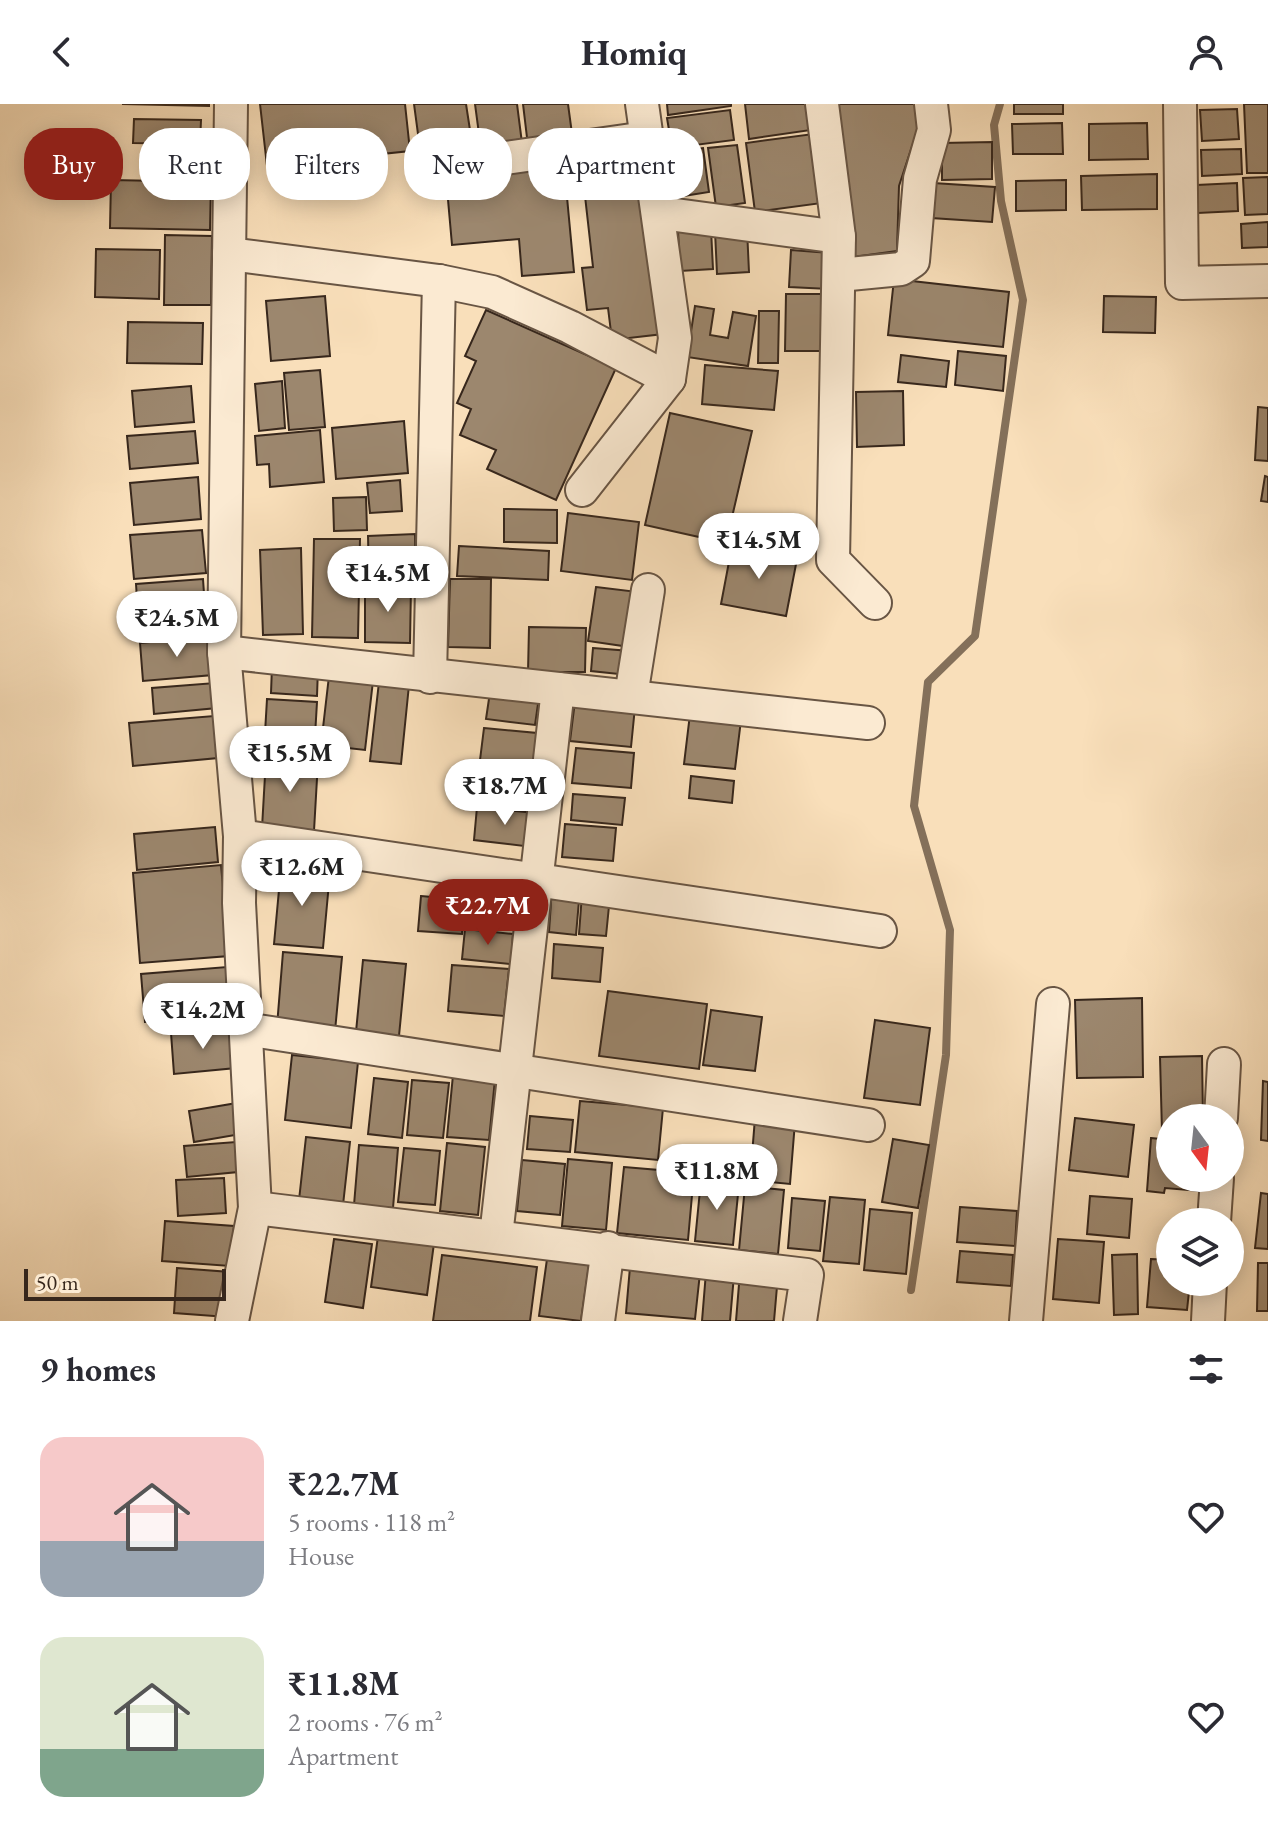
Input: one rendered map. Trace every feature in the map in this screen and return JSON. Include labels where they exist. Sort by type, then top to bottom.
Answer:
[{"type":"street","points":[[231,104],[224,652],[240,836],[245,1029],[255,1208],[232,1321]]},
{"type":"street","points":[[642,104],[645,128]]},
{"type":"street","points":[[822,104],[839,237],[833,560],[875,603]]},
{"type":"street","points":[[839,275],[901,269],[913,261],[920,179],[934,130],[931,104]]},
{"type":"street","points":[[1180,104],[1182,283],[1268,281]]},
{"type":"street","points":[[582,490],[669,379],[675,338],[658,200]]},
{"type":"street","points":[[661,213],[839,237]]},
{"type":"street","points":[[229,254],[439,281],[492,292],[570,327],[669,379]]},
{"type":"street","points":[[430,677],[439,281]]},
{"type":"street","points":[[631,696],[648,590]]},
{"type":"street","points":[[224,652],[868,723]]},
{"type":"street","points":[[496,1236],[558,689]]},
{"type":"street","points":[[240,836],[880,931]]},
{"type":"street","points":[[1026,1321],[1053,1004]]},
{"type":"street","points":[[245,1029],[366,1050],[517,1068],[868,1125]]},
{"type":"street","points":[[1222,1104],[1224,1064]]},
{"type":"street","points":[[255,1208],[608,1248],[807,1275],[800,1321]]},
{"type":"street","points":[[598,1321],[608,1248]]},
{"type":"street","points":[[1208,1321],[1209,1296]]},
{"type":"building","points":[[122,104],[209,104],[209,106]]},
{"type":"building","points":[[260,104],[405,104],[408,128],[404,128],[404,152],[388,153],[388,128],[266,128],[266,157]]},
{"type":"building","points":[[414,104],[466,104],[470,128],[417,128]]},
{"type":"building","points":[[475,104],[517,104],[522,143],[512,144],[512,128],[478,128]]},
{"type":"building","points":[[523,104],[568,104],[571,128],[528,128],[528,146]]},
{"type":"building","points":[[667,104],[731,104],[731,106],[668,115]]},
{"type":"building","points":[[745,104],[807,104],[811,130],[749,139]]},
{"type":"building","points":[[834,104],[922,104],[923,113],[899,186],[897,251],[853,257]]},
{"type":"building","points":[[1014,104],[1063,104],[1063,114],[1014,114]]},
{"type":"building","points":[[1244,104],[1268,104],[1268,173],[1247,173]]},
{"type":"building","points":[[1237,109],[1239,139],[1202,141],[1200,110]]},
{"type":"building","points":[[730,110],[734,140],[703,144],[703,128],[669,128],[667,118]]},
{"type":"building","points":[[134,119],[201,120],[201,128],[139,128],[139,143],[133,143]]},
{"type":"building","points":[[1062,123],[1063,154],[1013,154],[1012,124]]},
{"type":"building","points":[[1147,123],[1148,159],[1089,160],[1089,124]]},
{"type":"building","points":[[813,134],[822,203],[755,212],[746,143]]},
{"type":"building","points":[[992,142],[992,179],[942,180],[942,143]]},
{"type":"building","points":[[737,145],[745,203],[716,207],[708,148]]},
{"type":"building","points":[[703,148],[709,192],[703,193]]},
{"type":"building","points":[[1241,149],[1242,174],[1202,176],[1201,150]]},
{"type":"building","points":[[528,169],[528,200],[567,200],[574,272],[522,276],[519,239],[452,245],[448,200],[512,200],[512,170]]},
{"type":"building","points":[[1157,174],[1157,209],[1082,210],[1081,176]]},
{"type":"building","points":[[1268,177],[1268,214],[1245,215],[1243,178]]},
{"type":"building","points":[[123,180],[139,181],[139,200],[211,200],[210,230],[110,228],[111,200],[123,200]]},
{"type":"building","points":[[1066,180],[1066,210],[1016,211],[1016,181]]},
{"type":"building","points":[[933,183],[995,187],[992,222],[931,218]]},
{"type":"building","points":[[1237,183],[1238,211],[1198,213],[1197,185]]},
{"type":"building","points":[[585,200],[648,200],[663,334],[612,340],[608,308],[587,310],[582,268],[593,267]]},
{"type":"building","points":[[1268,222],[1268,247],[1242,248],[1241,224]]},
{"type":"building","points":[[711,229],[713,269],[680,271],[678,231]]},
{"type":"building","points":[[747,229],[749,272],[717,274],[715,231]]},
{"type":"building","points":[[165,235],[212,236],[211,305],[164,305]]},
{"type":"building","points":[[96,249],[160,250],[159,299],[95,297]]},
{"type":"building","points":[[791,250],[830,253],[829,289],[789,287]]},
{"type":"building","points":[[894,279],[1009,292],[1003,347],[888,335]]},
{"type":"building","points":[[786,294],[826,294],[825,351],[785,351]]},
{"type":"building","points":[[325,296],[330,356],[271,361],[266,301]]},
{"type":"building","points":[[1104,296],[1156,297],[1155,333],[1103,332]]},
{"type":"building","points":[[695,306],[714,309],[710,335],[728,338],[733,312],[756,316],[748,366],[687,357]]},
{"type":"building","points":[[486,310],[616,368],[556,500],[487,469],[496,450],[460,435],[471,409],[457,403],[476,361],[465,356]]},
{"type":"building","points":[[759,311],[779,311],[778,363],[758,363]]},
{"type":"building","points":[[128,322],[203,323],[202,364],[127,363]]},
{"type":"building","points":[[958,351],[1006,356],[1003,391],[955,385]]},
{"type":"building","points":[[901,355],[949,361],[946,387],[898,382]]},
{"type":"building","points":[[705,365],[778,371],[774,410],[702,404]]},
{"type":"building","points":[[320,370],[325,427],[289,430],[284,373]]},
{"type":"building","points":[[282,381],[285,428],[259,431],[255,384]]},
{"type":"building","points":[[191,386],[194,422],[135,427],[132,391]]},
{"type":"building","points":[[903,391],[904,445],[857,447],[856,392]]},
{"type":"building","points":[[1258,407],[1268,408],[1268,461],[1255,460]]},
{"type":"building","points":[[670,413],[752,431],[726,543],[645,525]]},
{"type":"building","points":[[404,421],[408,473],[336,479],[332,428]]},
{"type":"building","points":[[320,430],[324,482],[270,487],[269,464],[257,465],[255,436]]},
{"type":"building","points":[[195,431],[198,463],[130,469],[127,436]]},
{"type":"building","points":[[1265,476],[1268,477],[1268,502],[1261,501]]},
{"type":"building","points":[[198,477],[201,519],[134,525],[130,483]]},
{"type":"building","points":[[400,480],[402,511],[370,513],[367,483]]},
{"type":"building","points":[[366,497],[367,530],[334,531],[333,498]]},
{"type":"building","points":[[504,509],[557,510],[557,543],[504,542]]},
{"type":"building","points":[[568,513],[639,522],[632,580],[561,571]]},
{"type":"building","points":[[202,530],[206,573],[134,579],[130,535]]},
{"type":"building","points":[[415,534],[416,578],[369,580],[368,536]]},
{"type":"building","points":[[314,539],[360,539],[358,638],[312,637]]},
{"type":"building","points":[[459,546],[549,551],[548,580],[457,576]]},
{"type":"building","points":[[732,546],[797,559],[786,616],[721,604]]},
{"type":"building","points":[[301,548],[303,634],[263,635],[260,550]]},
{"type":"building","points":[[203,579],[206,623],[139,629],[136,584]]},
{"type":"building","points":[[450,579],[491,579],[490,648],[448,647]]},
{"type":"building","points":[[365,585],[411,586],[410,643],[365,642]]},
{"type":"building","points":[[596,587],[638,592],[630,647],[588,641]]},
{"type":"building","points":[[529,627],[586,628],[585,672],[528,672]]},
{"type":"building","points":[[210,636],[213,675],[143,681],[140,643]]},
{"type":"building","points":[[593,648],[630,651],[628,675],[591,671]]},
{"type":"building","points":[[272,666],[318,668],[317,696],[271,693]]},
{"type":"building","points":[[329,676],[373,681],[365,750],[321,745]]},
{"type":"building","points":[[379,682],[409,685],[401,764],[370,761]]},
{"type":"building","points":[[215,683],[217,708],[154,714],[152,688]]},
{"type":"building","points":[[490,692],[539,697],[535,725],[486,719]]},
{"type":"building","points":[[267,699],[317,702],[314,753],[264,750]]},
{"type":"building","points":[[575,701],[635,707],[631,747],[570,741]]},
{"type":"building","points":[[690,714],[741,720],[735,769],[684,764]]},
{"type":"building","points":[[214,716],[218,758],[133,766],[129,723]]},
{"type":"building","points":[[484,728],[537,733],[533,766],[480,760]]},
{"type":"building","points":[[576,748],[634,753],[631,788],[572,783]]},
{"type":"building","points":[[266,758],[318,761],[314,831],[262,828]]},
{"type":"building","points":[[477,775],[534,781],[531,806],[474,800]]},
{"type":"building","points":[[691,776],[734,781],[732,803],[689,798]]},
{"type":"building","points":[[573,794],[625,798],[622,825],[571,820]]},
{"type":"building","points":[[477,807],[536,813],[532,847],[474,840]]},
{"type":"building","points":[[565,824],[616,828],[613,861],[562,857]]},
{"type":"building","points":[[215,827],[218,862],[137,870],[134,834]]},
{"type":"building","points":[[221,865],[229,956],[140,963],[133,873]]},
{"type":"building","points":[[281,868],[330,872],[323,948],[274,944]]},
{"type":"building","points":[[552,886],[580,889],[576,935],[549,932]]},
{"type":"building","points":[[472,889],[521,894],[518,930],[469,926]]},
{"type":"building","points":[[582,894],[610,896],[606,936],[579,934]]},
{"type":"building","points":[[421,896],[464,900],[462,934],[418,931]]},
{"type":"building","points":[[465,929],[513,934],[511,964],[462,959]]},
{"type":"building","points":[[554,944],[603,948],[600,982],[552,978]]},
{"type":"building","points":[[283,952],[342,957],[335,1031],[277,1026]]},
{"type":"building","points":[[363,960],[406,964],[398,1046],[355,1042]]},
{"type":"building","points":[[452,965],[509,969],[504,1016],[448,1011]]},
{"type":"building","points":[[227,967],[230,1015],[145,1022],[141,974]]},
{"type":"building","points":[[608,991],[707,1004],[699,1069],[599,1056]]},
{"type":"building","points":[[1142,998],[1143,1077],[1077,1078],[1075,1000]]},
{"type":"building","points":[[711,1010],[762,1017],[755,1071],[703,1065]]},
{"type":"building","points":[[875,1020],[930,1028],[920,1105],[864,1098]]},
{"type":"building","points":[[233,1028],[236,1068],[174,1074],[171,1033]]},
{"type":"building","points":[[292,1055],[358,1062],[351,1128],[285,1120]]},
{"type":"building","points":[[1202,1056],[1203,1104],[1161,1104],[1160,1057]]},
{"type":"building","points":[[453,1075],[495,1079],[489,1140],[447,1137]]},
{"type":"building","points":[[374,1078],[408,1082],[402,1138],[368,1134]]},
{"type":"building","points":[[412,1080],[449,1083],[443,1138],[407,1135]]},
{"type":"building","points":[[1263,1081],[1268,1082],[1268,1141],[1261,1140]]},
{"type":"building","points":[[580,1101],[663,1108],[658,1160],[575,1152]]},
{"type":"building","points":[[237,1103],[241,1134],[194,1142],[189,1111]]},
{"type":"building","points":[[530,1116],[573,1120],[570,1152],[527,1149]]},
{"type":"building","points":[[755,1118],[795,1122],[790,1184],[750,1180]]},
{"type":"building","points":[[1075,1118],[1134,1125],[1128,1177],[1069,1170]]},
{"type":"building","points":[[306,1137],[350,1142],[343,1205],[299,1200]]},
{"type":"building","points":[[1151,1138],[1156,1139],[1156,1192],[1164,1192],[1164,1193],[1147,1191]]},
{"type":"building","points":[[893,1139],[929,1145],[918,1208],[882,1202]]},
{"type":"building","points":[[236,1142],[238,1172],[187,1177],[184,1146]]},
{"type":"building","points":[[447,1143],[485,1147],[478,1215],[440,1211]]},
{"type":"building","points":[[359,1145],[398,1148],[393,1208],[354,1205]]},
{"type":"building","points":[[404,1148],[440,1151],[435,1205],[398,1202]]},
{"type":"building","points":[[568,1159],[612,1163],[606,1230],[562,1226]]},
{"type":"building","points":[[522,1160],[565,1164],[560,1215],[517,1211]]},
{"type":"building","points":[[624,1167],[694,1173],[688,1240],[617,1233]]},
{"type":"building","points":[[224,1178],[226,1213],[178,1216],[176,1180]]},
{"type":"building","points":[[701,1180],[739,1184],[733,1245],[695,1241]]},
{"type":"building","points":[[745,1186],[784,1190],[778,1254],[739,1250]]},
{"type":"building","points":[[1261,1193],[1268,1194],[1268,1249],[1255,1248]]},
{"type":"building","points":[[1090,1196],[1132,1199],[1129,1238],[1087,1234]]},
{"type":"building","points":[[830,1197],[865,1200],[859,1264],[823,1261]]},
{"type":"building","points":[[792,1198],[825,1201],[820,1251],[788,1248]]},
{"type":"building","points":[[960,1207],[1017,1211],[1015,1246],[957,1242]]},
{"type":"building","points":[[870,1209],[912,1213],[906,1274],[864,1270]]},
{"type":"building","points":[[165,1221],[234,1226],[230,1266],[162,1261]]},
{"type":"building","points":[[379,1229],[435,1236],[427,1295],[371,1287]]},
{"type":"building","points":[[334,1239],[372,1244],[363,1308],[325,1302]]},
{"type":"building","points":[[1058,1239],[1104,1242],[1099,1303],[1053,1299]]},
{"type":"building","points":[[960,1251],[1013,1255],[1011,1286],[957,1282]]},
{"type":"building","points":[[548,1252],[590,1258],[581,1321],[539,1316]]},
{"type":"building","points":[[1137,1254],[1138,1314],[1114,1315],[1112,1255]]},
{"type":"building","points":[[442,1255],[537,1267],[530,1321],[433,1321]]},
{"type":"building","points":[[1151,1259],[1156,1259],[1156,1296],[1188,1296],[1187,1310],[1147,1307]]},
{"type":"building","points":[[1258,1263],[1268,1263],[1268,1311],[1257,1311]]},
{"type":"building","points":[[630,1267],[700,1273],[695,1319],[626,1313]]},
{"type":"building","points":[[177,1268],[230,1272],[227,1317],[174,1313]]},
{"type":"building","points":[[706,1272],[734,1275],[730,1321],[702,1321]]},
{"type":"building","points":[[740,1272],[778,1275],[774,1321],[736,1321]]},
{"type":"waterway","points":[[911,1290],[946,1055],[950,930],[914,806],[928,682],[975,636],[1023,300],[1001,201],[994,125],[1000,104]]}]
